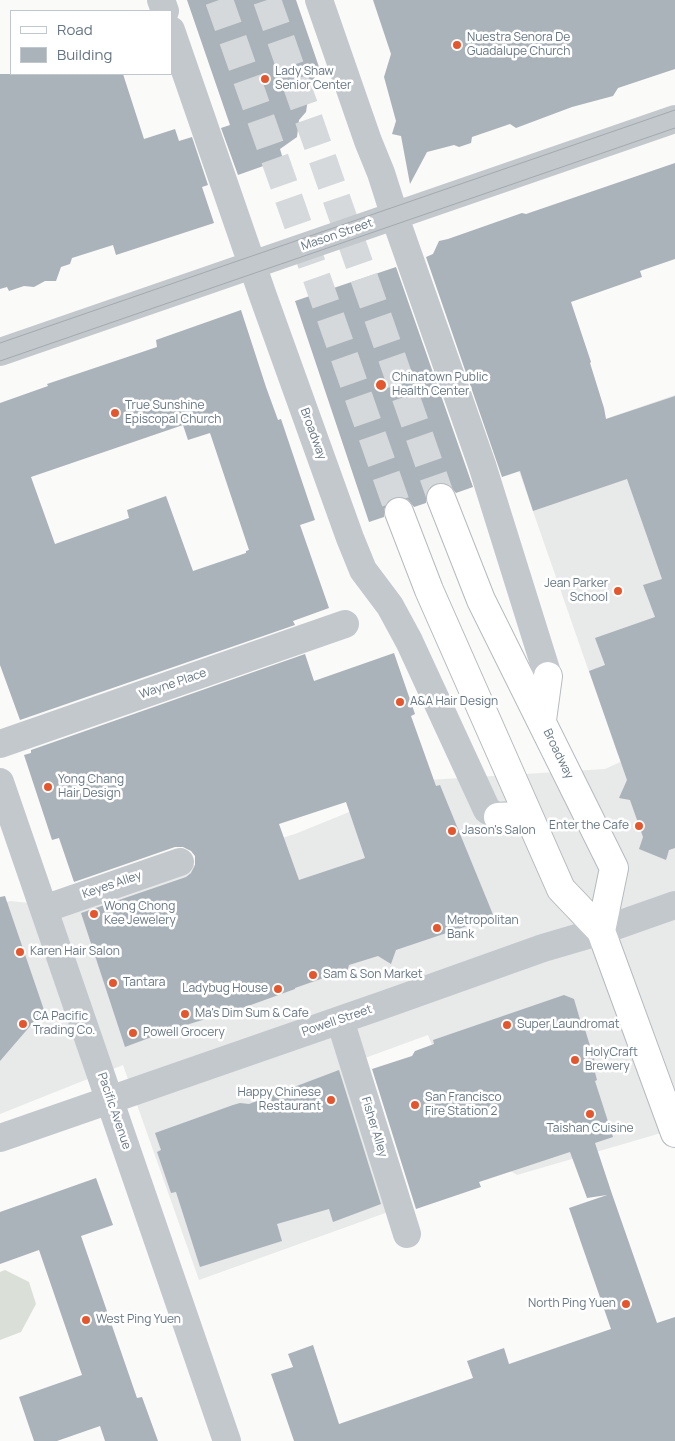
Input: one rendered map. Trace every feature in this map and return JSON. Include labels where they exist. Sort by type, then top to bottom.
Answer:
[{"type":"main road","name":"Broadway","points":[[441,498],[482,600],[614,868],[600,931]]},
{"type":"main road","points":[[399,512],[429,590],[561,889],[600,931],[675,1133]]},
{"type":"main road","points":[[542,720],[548,676]]},
{"type":"main road","points":[[498,817],[528,815]]},
{"type":"street","points":[[319,0],[368,140],[382,173],[395,216],[482,464],[548,676]]},
{"type":"street","name":"Broadway","points":[[172,33],[252,265],[363,570],[390,606],[409,641],[487,810],[498,817]]},
{"type":"street","name":"Mason Street","points":[[0,352],[675,119]]},
{"type":"street","name":"Wayne Place","points":[[0,744],[345,624]]},
{"type":"street","name":"Pacific Avenue","points":[[0,782],[227,1441]]},
{"type":"street","name":"Keyes Alley","points":[[44,909],[180,862]]},
{"type":"street","name":"Powell Street","points":[[0,1138],[543,948],[675,905]]},
{"type":"street","name":"Fisher Alley","points":[[340,1020],[407,1234]]},
{"type":"shaded area","name":"Jean Parker School","points":[[675,395],[675,735],[618,755],[512,451]]},
{"type":"shaded area","points":[[675,737],[675,1129],[517,1175],[471,1147],[428,1035],[354,1062],[402,1207],[199,1280],[123,1065],[0,1114],[0,904],[10,901],[61,906],[295,834],[428,780],[605,769]]},
{"type":"shaded area","points":[[5,1270],[29,1282],[36,1304],[21,1332],[0,1340],[0,1272]]},
{"type":"building","name":"Lady Shaw Senior Center","points":[[187,0],[296,0],[319,67],[312,70],[318,88],[309,92],[306,112],[299,120],[297,137],[280,149],[283,159],[238,175],[221,128],[230,125]]},
{"type":"building","points":[[373,0],[675,0],[675,69],[618,88],[613,96],[572,107],[516,128],[510,124],[472,137],[471,143],[459,147],[454,145],[427,152],[410,184],[401,136],[392,134],[396,121],[384,77],[391,54]]},
{"type":"building","points":[[0,74],[123,75],[144,139],[175,129],[179,141],[192,137],[208,185],[202,187],[214,223],[116,255],[113,245],[72,258],[70,264],[61,267],[56,281],[45,281],[34,287],[24,286],[9,291],[7,287],[0,289]]},
{"type":"building","points":[[675,163],[675,259],[640,271],[642,277],[571,302],[591,362],[606,419],[675,396],[675,848],[669,850],[666,860],[639,849],[643,837],[630,800],[619,798],[627,780],[589,671],[605,665],[595,638],[655,617],[643,585],[662,579],[627,479],[533,511],[520,471],[502,477],[426,257],[433,254],[439,241],[522,213],[526,214]]},
{"type":"building","name":"Chinatown Public Health Center","points":[[396,267],[473,487],[456,493],[450,486],[436,483],[429,489],[426,503],[414,507],[408,500],[402,497],[394,497],[387,503],[384,517],[369,522],[295,301]]},
{"type":"building","points":[[241,310],[266,387],[278,420],[281,419],[315,520],[300,525],[329,608],[293,621],[295,625],[20,720],[0,665],[0,403],[48,386],[47,384],[157,347],[156,340]],"holes":[[[183,425],[188,440],[210,433],[249,550],[246,553],[193,571],[166,496],[127,510],[129,518],[55,544],[31,477]]]},
{"type":"building","points":[[394,653],[415,714],[411,716],[436,786],[440,785],[494,917],[396,950],[391,964],[378,956],[349,965],[347,972],[337,976],[332,975],[248,1006],[173,1029],[125,1047],[81,913],[186,877],[191,873],[195,865],[195,856],[191,851],[183,847],[175,847],[74,882],[59,838],[52,840],[24,755],[31,753],[31,750],[305,654],[314,681]],"holes":[[[346,802],[365,858],[299,880],[279,824]]]},
{"type":"building","points":[[5,896],[44,1010],[0,1061],[0,897]]},
{"type":"building","points":[[564,995],[574,999],[595,1062],[593,1065],[597,1080],[595,1081],[613,1137],[595,1143],[612,1194],[657,1323],[675,1317],[675,1441],[294,1441],[271,1374],[293,1367],[288,1354],[313,1345],[339,1424],[473,1378],[467,1361],[504,1348],[509,1364],[611,1329],[569,1208],[607,1195],[587,1198],[570,1152],[479,1182],[481,1187],[416,1209],[372,1069],[412,1056],[415,1051],[434,1044],[433,1040]]},
{"type":"building","points":[[339,1070],[381,1204],[333,1222],[329,1209],[277,1224],[282,1241],[200,1267],[176,1192],[171,1193],[157,1152],[161,1150],[155,1133],[233,1105],[240,1103],[249,1104]]},
{"type":"building","name":"West Ping Yuen","points":[[96,1178],[113,1225],[81,1236],[137,1398],[142,1397],[158,1441],[105,1441],[100,1426],[57,1441],[34,1441],[19,1397],[82,1375],[39,1250],[0,1264],[0,1212]]},
{"type":"tunnel","points":[[219,0],[399,512]]},
{"type":"tunnel","points":[[267,0],[441,498]]},
{"type":"tram line","points":[[0,343],[675,110]]},
{"type":"tram line","points":[[0,361],[675,128]]},
{"type":"place","name":"Nuestra Senora De Guadalupe Church","points":[[457,45]]},
{"type":"place","name":"Lady Shaw Senior Center","points":[[265,79]]},
{"type":"place","name":"Chinatown Public Health Center","points":[[381,385]]},
{"type":"place","name":"True Sunshine Episcopal Church","points":[[115,413]]},
{"type":"place","name":"Jean Parker School","points":[[618,591]]},
{"type":"place","name":"A&A Hair Design","points":[[400,702]]},
{"type":"place","name":"Yong Chang Hair Design","points":[[48,787]]},
{"type":"place","name":"Enter the Cafe","points":[[639,826]]},
{"type":"place","name":"Jason's Salon","points":[[452,831]]},
{"type":"place","name":"Wong Chong Kee Jewelery","points":[[94,914]]},
{"type":"place","name":"Metropolitan Bank","points":[[437,928]]},
{"type":"place","name":"Karen Hair Salon","points":[[20,952]]},
{"type":"place","name":"Sam & Son Market","points":[[313,975]]},
{"type":"place","name":"Tantara","points":[[113,983]]},
{"type":"place","name":"Ladybug House","points":[[278,989]]},
{"type":"place","name":"Ma's Dim Sum & Cafe","points":[[185,1014]]},
{"type":"place","name":"CA Pacific Trading Co.","points":[[23,1024]]},
{"type":"place","name":"Super Laundromat","points":[[507,1025]]},
{"type":"place","name":"Powell Grocery","points":[[133,1033]]},
{"type":"place","name":"HolyCraft Brewery","points":[[575,1060]]},
{"type":"place","name":"Happy Chinese Restaurant","points":[[331,1100]]},
{"type":"place","name":"San Francisco Fire Station 2","points":[[415,1105]]},
{"type":"place","name":"Taishan Cuisine","points":[[590,1114]]},
{"type":"place","name":"North Ping Yuen","points":[[626,1304]]},
{"type":"place","name":"West Ping Yuen","points":[[86,1320]]}]
